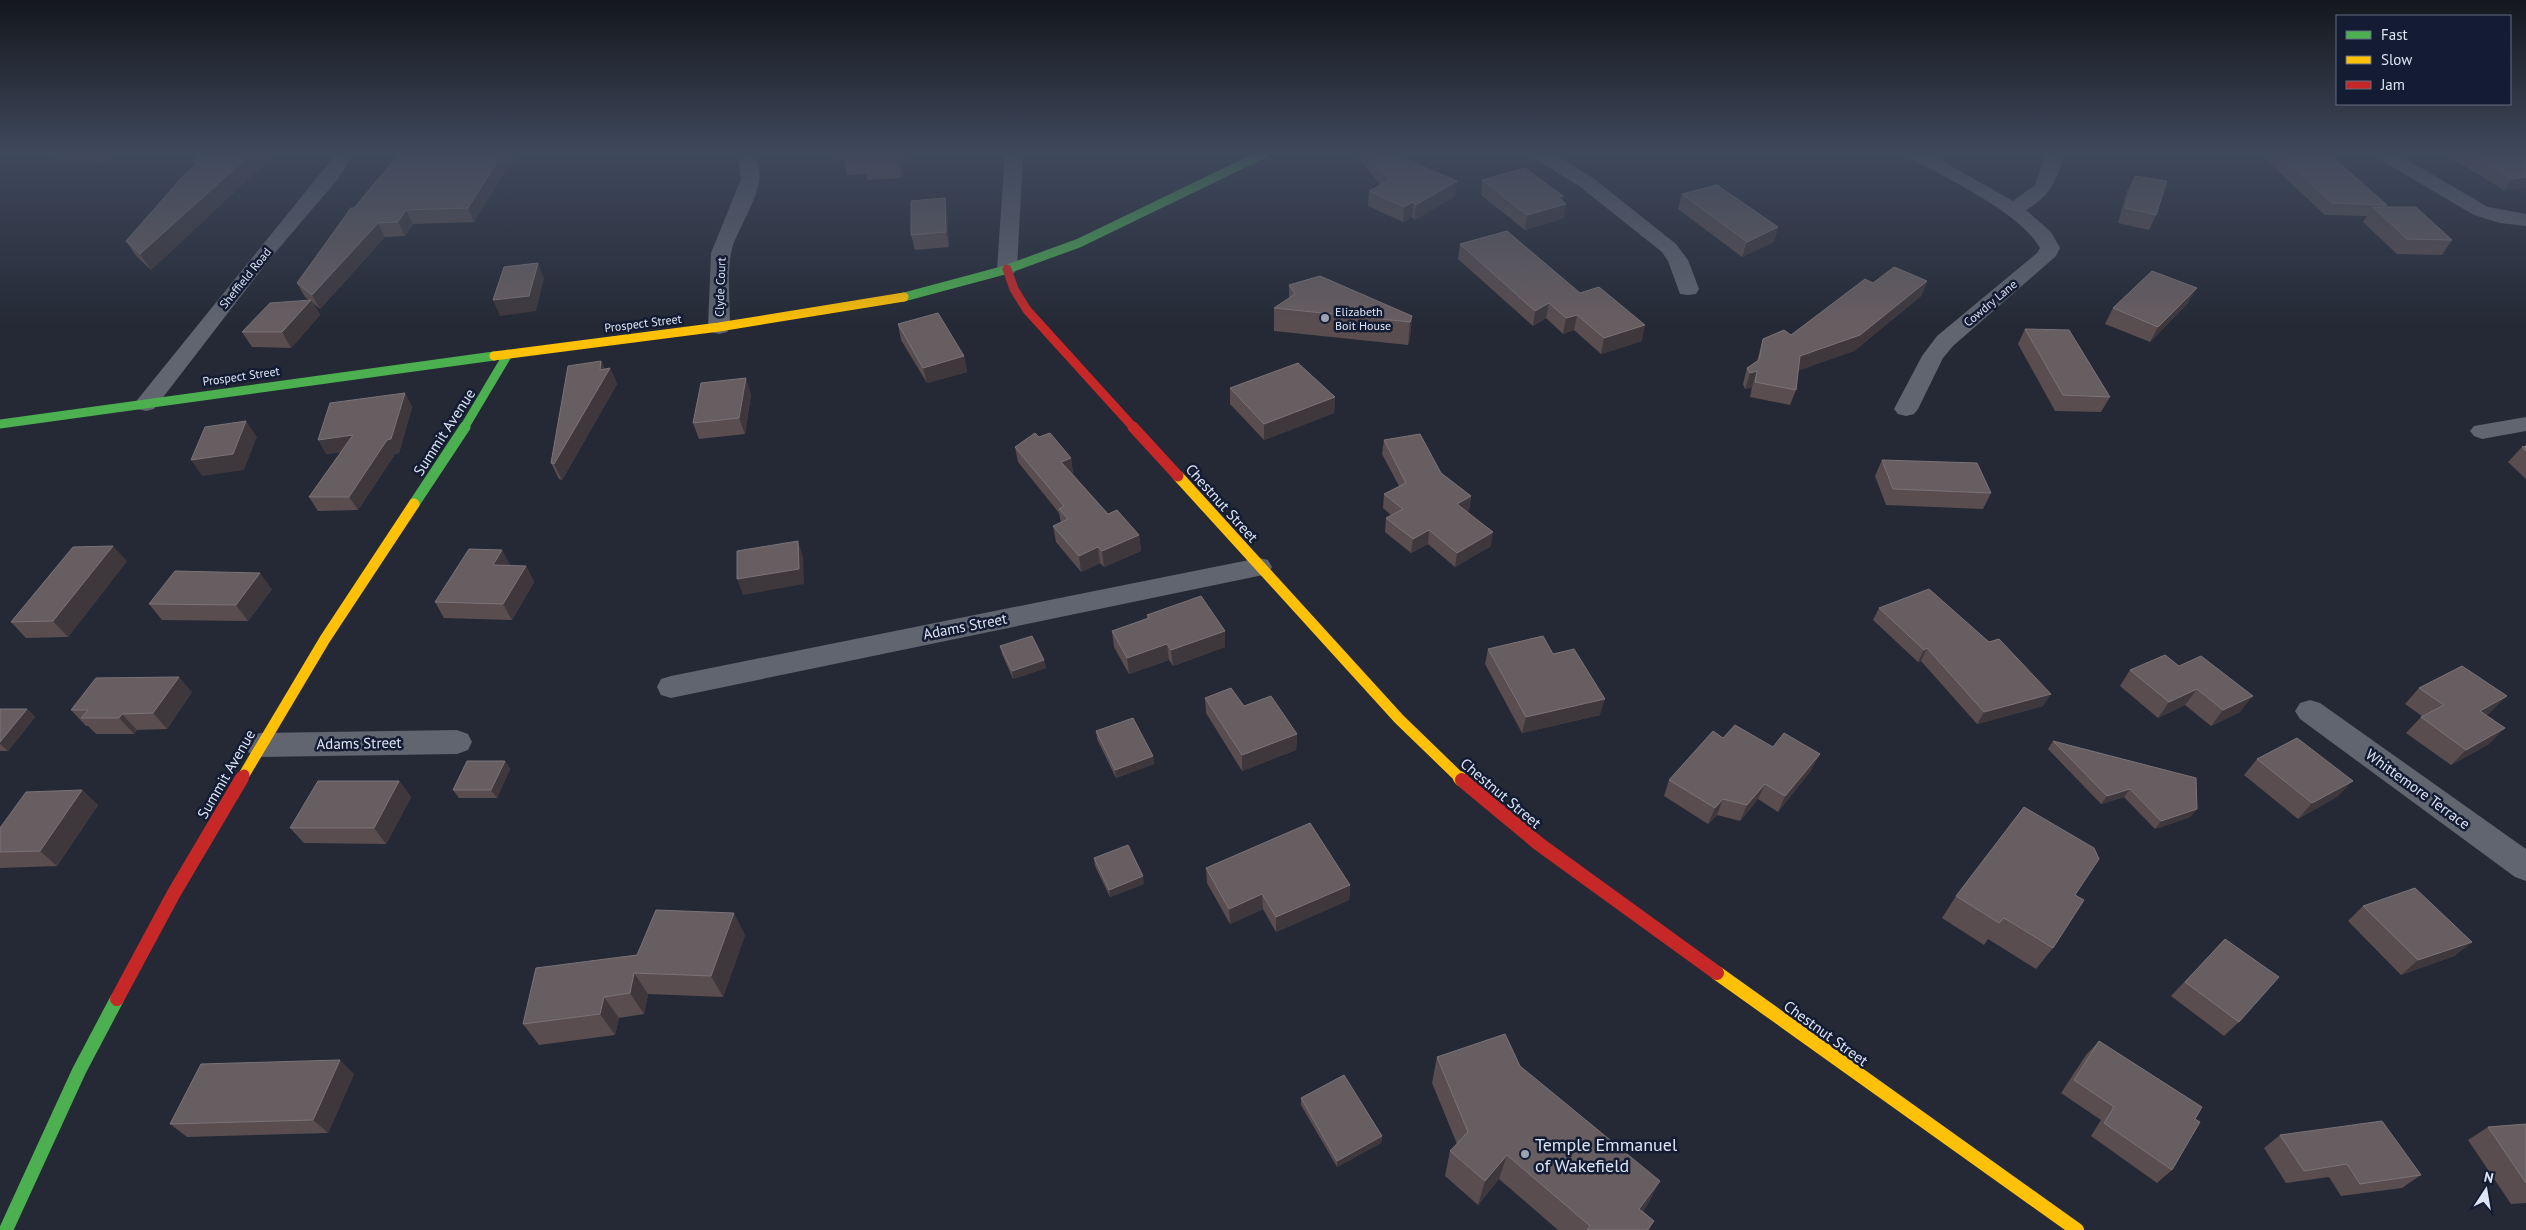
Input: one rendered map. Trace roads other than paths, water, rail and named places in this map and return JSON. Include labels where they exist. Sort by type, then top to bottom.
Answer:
[{"type":"street","name":"Sheffield Road","points":[[146,404],[261,257],[300,211]]},
{"type":"street","name":"Clyde Court","points":[[719,327],[721,253],[737,211]]},
{"type":"street","points":[[1007,270],[1011,211]]},
{"type":"street","name":"Prospect Street","points":[[0,424],[719,327],[891,300],[929,292],[1007,270],[1102,233],[1146,211]]},
{"type":"street","points":[[1623,211],[1669,248],[1678,260],[1688,289]]},
{"type":"street","name":"Cowdry Lane","points":[[1906,409],[1933,356],[1945,341],[2050,251],[2050,246],[2042,234],[2014,211]]},
{"type":"street","points":[[2482,211],[2500,217],[2526,220]]},
{"type":"street","name":"Chestnut Street","points":[[1007,270],[1014,289],[1027,310],[1426,748],[1492,806],[1634,913],[2077,1230]]},
{"type":"street","name":"Summit Avenue","points":[[6,1230],[78,1071],[124,982],[260,745],[325,639],[481,404],[508,354]]},
{"type":"street","points":[[2482,431],[2526,424]]},
{"type":"street","name":"Adams Street","points":[[671,687],[1260,567]]},
{"type":"street","name":"Whittemore Terrace","points":[[2310,711],[2526,867]]},
{"type":"street","name":"Adams Street","points":[[260,745],[457,742]]},
{"type":"place","name":"Elizabeth Boit House","points":[[1325,318]]},
{"type":"place","name":"Temple Emmanuel of Wakefield","points":[[1525,1154]]}]
